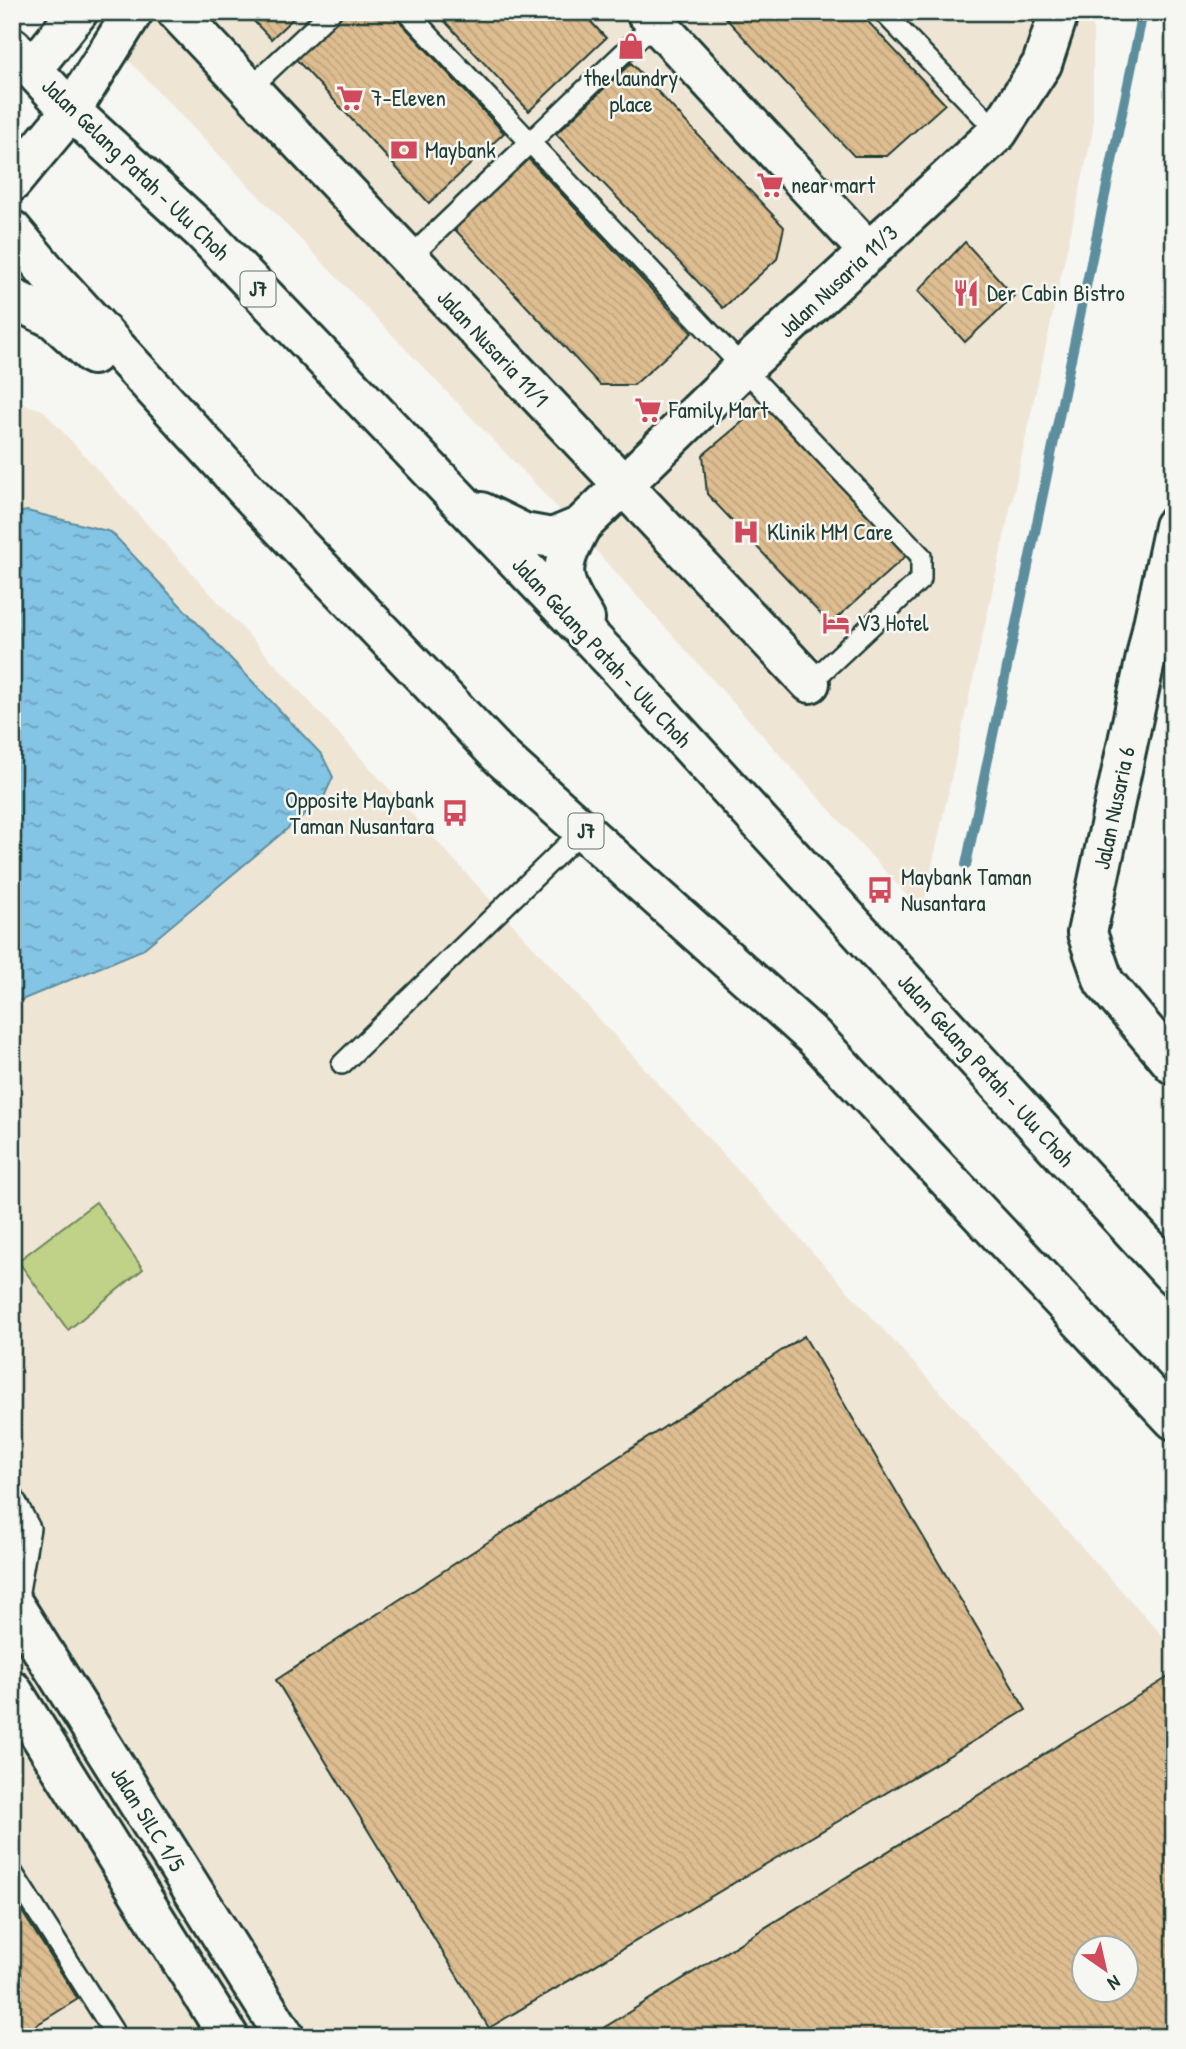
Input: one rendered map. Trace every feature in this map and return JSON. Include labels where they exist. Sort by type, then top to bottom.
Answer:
[{"type":"main road","points":[[19,66],[78,12]]},
{"type":"main road","points":[[12,182],[71,111],[133,12]]},
{"type":"main road","name":"Jalan Nusaria 11/1","points":[[177,12],[810,683]]},
{"type":"main road","name":"Jalan Nusaria 11/3","points":[[581,526],[743,368],[998,132],[1042,64],[1059,12]]},
{"type":"main road","points":[[656,16],[869,252]]},
{"type":"main road","name":"Jalan Gelang Patah - Ulu Choh","points":[[19,66],[204,232],[611,659],[1174,1276]]},
{"type":"main road","name":"J7","points":[[12,230],[261,506],[501,757],[814,1037],[1174,1420]]},
{"type":"main road","points":[[12,298],[54,319],[261,506]]},
{"type":"main road","points":[[436,476],[488,518],[524,533],[552,538],[581,526]]},
{"type":"main road","points":[[581,526],[564,558],[564,579],[572,598],[611,659]]},
{"type":"main road","name":"Jalan Nusaria 6","points":[[1174,526],[1087,933],[1104,982],[1174,1065]]},
{"type":"main road","name":"Jalan SILC 1/5","points":[[14,1605],[285,2037]]},
{"type":"main road","name":"Jalan SILC 1/5","points":[[12,1690],[229,2037]]},
{"type":"lane","points":[[249,89],[331,12]]},
{"type":"lane","points":[[407,12],[921,556],[922,579],[810,683]]},
{"type":"lane","points":[[883,12],[998,132]]},
{"type":"lane","points":[[408,258],[529,143],[656,16]]},
{"type":"lane","points":[[342,1064],[584,829]]},
{"type":"lane","points":[[12,1494],[30,1528],[14,1605]]},
{"type":"lane","points":[[12,1872],[110,2034]]},
{"type":"shaded area","points":[[82,12],[1093,12],[1093,130],[922,912],[543,492]]},
{"type":"shaded area","points":[[12,401],[43,410],[1174,1648],[1174,2037],[12,2037]]},
{"type":"green space","points":[[96,1202],[143,1269],[68,1330],[18,1261]]},
{"type":"water","points":[[27,511],[111,532],[322,755],[333,777],[323,799],[142,950],[12,1004],[12,514]]},
{"type":"building","points":[[245,12],[300,12],[271,39]]},
{"type":"building","points":[[342,12],[391,12],[504,133],[429,203],[294,57]]},
{"type":"building","points":[[436,12],[582,12],[606,38],[529,111]]},
{"type":"building","points":[[720,12],[859,12],[945,104],[887,156],[854,156]]},
{"type":"building","points":[[631,63],[784,227],[777,259],[723,308],[556,134]]},
{"type":"building","points":[[526,156],[692,333],[634,385],[600,385],[449,223]]},
{"type":"building","name":"Der Cabin Bistro","points":[[965,242],[1014,296],[965,342],[918,291]]},
{"type":"building","points":[[766,402],[907,555],[830,624],[707,494],[703,455]]},
{"type":"building","points":[[804,1336],[1026,1710],[489,2028],[276,1680]]},
{"type":"building","points":[[1170,1676],[1174,1682],[1174,2037],[589,2037]]},
{"type":"building","points":[[12,1896],[78,1999],[17,2037],[12,2037]]},
{"type":"waterway","points":[[966,865],[1143,12]]},
{"type":"place","name":"the laundry place","points":[[631,46]]},
{"type":"place","name":"7-Eleven","points":[[350,98]]},
{"type":"place","name":"Maybank","points":[[404,150]]},
{"type":"place","name":"near mart","points":[[770,185]]},
{"type":"place","name":"Der Cabin Bistro","points":[[966,293]]},
{"type":"place","name":"Family Mart","points":[[648,410]]},
{"type":"place","name":"Klinik MM Care","points":[[746,532]]},
{"type":"place","name":"V3 Hotel","points":[[836,623]]},
{"type":"place","name":"Opposite Maybank Taman Nusantara","points":[[455,813]]},
{"type":"place","name":"Maybank Taman Nusantara","points":[[880,890]]}]
